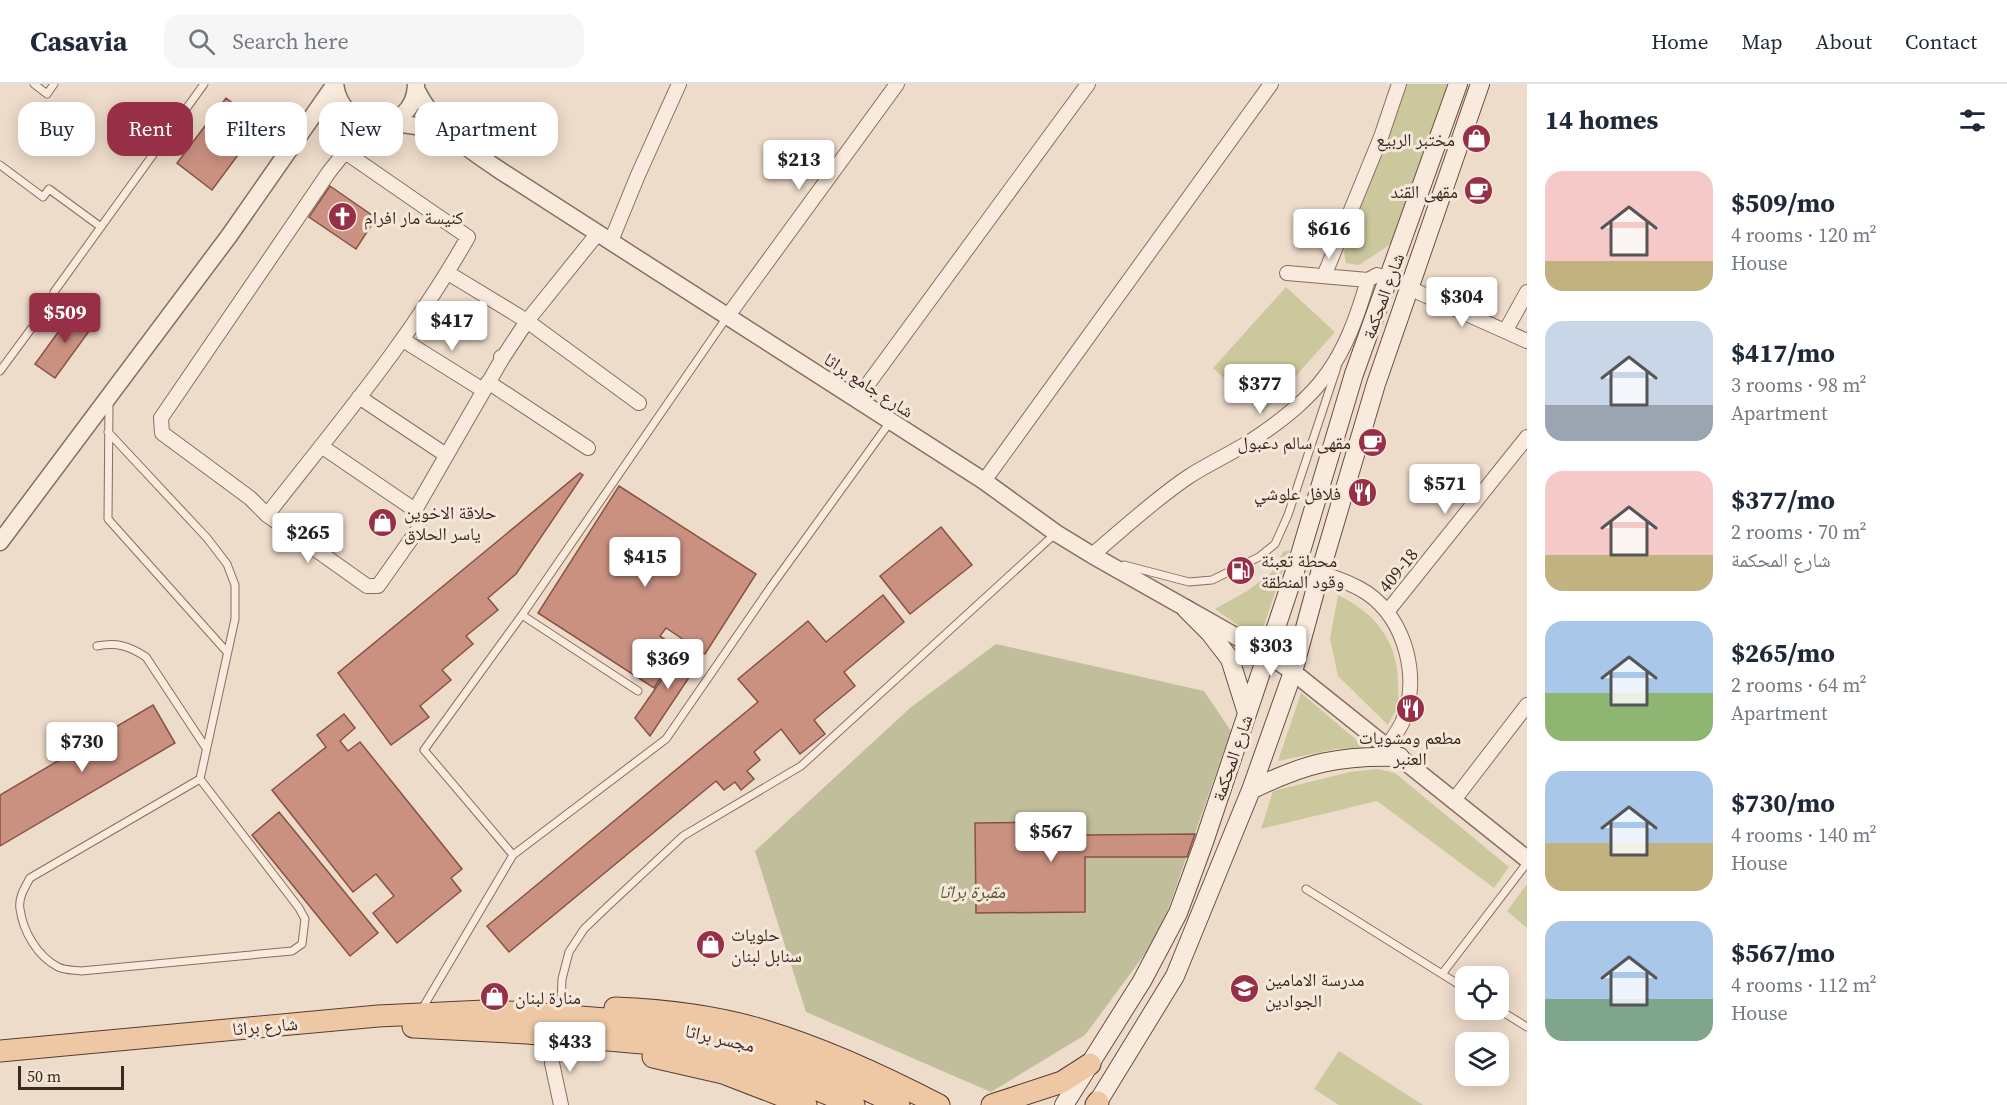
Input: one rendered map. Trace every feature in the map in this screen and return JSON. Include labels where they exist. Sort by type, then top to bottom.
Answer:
[{"type":"main road","name":"شارع المحكمة","points":[[1064,1105],[1142,981],[1178,913],[1296,568],[1354,374],[1458,84]]},
{"type":"main road","name":"شارع المحكمة","points":[[1097,1104],[1175,976],[1251,790],[1293,672],[1376,384],[1480,84]]},
{"type":"main road","points":[[1186,609],[1210,633],[1230,659],[1247,713]]},
{"type":"main road","points":[[1251,790],[1286,772],[1323,761],[1394,752]]},
{"type":"main road","points":[[484,1020],[561,1005],[649,1009],[724,1021],[765,1031],[831,1055],[896,1083],[938,1105]]},
{"type":"main road","name":"شارع براثا","points":[[0,1051],[419,1014],[529,1023]]},
{"type":"main road","points":[[484,1020],[553,1043],[676,1061],[723,1073],[807,1105]]},
{"type":"main road","name":"شارع براثا","points":[[0,1064],[354,1029],[484,1020]]},
{"type":"main road","name":"مجسر براثا","points":[[529,1023],[654,1044],[733,1047],[842,1078],[898,1105]]},
{"type":"main road","name":"مجسر براثا","points":[[733,1047],[854,1105]]},
{"type":"main road","points":[[992,1105],[1062,1082],[1090,1064]]},
{"type":"street","points":[[335,84],[339,102]]},
{"type":"street","points":[[0,542],[230,236],[335,84]]},
{"type":"street","points":[[415,510],[501,358],[527,321],[605,237],[638,174],[679,84]]},
{"type":"street","points":[[727,316],[897,84]]},
{"type":"street","points":[[857,399],[1088,84]]},
{"type":"street","points":[[984,481],[1270,84]]},
{"type":"street","points":[[1324,276],[1381,137],[1399,84]]},
{"type":"street","points":[[403,113],[407,110],[416,87]]},
{"type":"street","name":"شارع جامع براثا","points":[[416,87],[425,102]]},
{"type":"street","points":[[321,446],[415,510],[419,518],[419,528],[378,586],[373,588],[267,515],[250,498],[162,433],[161,418],[342,156]]},
{"type":"street","points":[[267,515],[403,340],[448,273],[468,237],[351,156]]},
{"type":"street","name":"شارع جامع براثا","points":[[479,156],[984,481],[1056,533],[1267,654],[1394,752],[1527,861]]},
{"type":"street","points":[[448,273],[527,321],[639,403]]},
{"type":"street","points":[[1287,273],[1368,280],[1377,275],[1390,278]]},
{"type":"street","points":[[1092,555],[1187,478],[1250,442],[1300,405],[1326,377],[1342,353],[1359,311],[1368,280]]},
{"type":"street","points":[[1409,288],[1527,341]]},
{"type":"street","points":[[1506,330],[1527,291]]},
{"type":"street","points":[[403,340],[486,386],[588,448]]},
{"type":"street","points":[[359,397],[446,455]]},
{"type":"street","name":"409-18","points":[[1387,612],[1527,437]]},
{"type":"street","points":[[1320,573],[1345,580],[1368,594],[1387,612],[1402,637],[1410,665],[1410,694],[1394,752]]},
{"type":"street","points":[[1454,800],[1527,705]]},
{"type":"street","points":[[553,1043],[552,1064],[561,1105]]},
{"type":"lane","points":[[34,84],[47,94],[54,84]]},
{"type":"lane","points":[[54,292],[204,84]]},
{"type":"lane","points":[[0,165],[43,197],[49,189],[101,227]]},
{"type":"lane","points":[[513,855],[424,750],[522,615],[727,316]]},
{"type":"lane","points":[[0,371],[31,329]]},
{"type":"lane","points":[[1092,555],[1152,574],[1189,582],[1212,580],[1259,557],[1275,544],[1288,515],[1342,353]]},
{"type":"lane","points":[[109,398],[108,519],[227,652]]},
{"type":"lane","points":[[419,1014],[513,855],[666,740],[770,588],[890,422]]},
{"type":"lane","points":[[108,432],[207,538],[227,564],[235,585],[236,604],[200,779],[300,908],[305,919],[302,944],[292,951],[81,971],[60,968],[46,959],[34,946],[20,908],[22,891],[30,878],[200,779]]},
{"type":"lane","points":[[561,1005],[562,979],[569,951],[584,929],[608,906],[683,836],[801,766],[1056,533]]},
{"type":"lane","points":[[522,615],[638,691]]},
{"type":"lane","points":[[97,646],[114,643],[131,647],[146,657],[206,748]]},
{"type":"lane","points":[[1442,974],[1527,861]]},
{"type":"lane","points":[[1306,889],[1455,982]]},
{"type":"lane","points":[[1509,1016],[1527,1027]]},
{"type":"shaded area","points":[[1404,84],[1452,84],[1401,231],[1388,246],[1359,265],[1346,263],[1344,252],[1348,237]]},
{"type":"shaded area","points":[[1286,287],[1335,332],[1263,413],[1213,368]]},
{"type":"shaded area","points":[[1290,550],[1263,628],[1258,634],[1250,634],[1215,609],[1247,591],[1271,573],[1283,552]]},
{"type":"shaded area","points":[[1338,595],[1352,602],[1374,620],[1383,631],[1394,656],[1397,670],[1398,704],[1388,725],[1338,676],[1330,639]]},
{"type":"shaded area","points":[[1301,693],[1366,748],[1336,749],[1278,761]]},
{"type":"shaded area","points":[[1377,769],[1395,773],[1509,867],[1494,888],[1377,801],[1261,829],[1273,791],[1350,772]]},
{"type":"shaded area","points":[[1527,884],[1527,928],[1507,911]]},
{"type":"shaded area","points":[[1339,1051],[1423,1105],[1339,1105],[1314,1089]]},
{"type":"green space","name":"مقبرة براثا","points":[[996,644],[1204,691],[1231,731],[1159,935],[1085,1035],[991,1092],[806,1012],[755,851],[910,708]]},
{"type":"building","points":[[205,126],[205,156],[237,156],[212,190],[177,163],[182,156],[193,156],[193,142]]},
{"type":"building","name":"كنيسة مار افرام","points":[[330,186],[376,218],[356,249],[309,217]]},
{"type":"building","points":[[75,309],[95,323],[55,378],[35,364]]},
{"type":"building","points":[[580,473],[583,475],[516,574],[488,598],[498,610],[466,636],[473,644],[442,670],[451,680],[420,706],[429,717],[391,745],[338,673]]},
{"type":"building","points":[[619,486],[756,574],[705,654],[666,628],[660,636],[679,649],[654,688],[538,613]]},
{"type":"building","points":[[941,527],[972,565],[910,614],[880,576]]},
{"type":"building","points":[[883,595],[904,622],[844,672],[855,686],[814,720],[825,734],[800,754],[781,729],[754,752],[760,760],[747,771],[754,779],[741,790],[735,782],[724,790],[716,781],[509,952],[487,926],[758,702],[738,679],[808,621],[826,642]]},
{"type":"building","points":[[685,646],[702,658],[650,736],[635,718]]},
{"type":"building","points":[[153,705],[175,743],[0,846],[0,795]]},
{"type":"building","points":[[344,714],[355,728],[340,741],[348,751],[360,742],[462,869],[451,878],[461,891],[397,943],[373,913],[394,896],[376,874],[353,892],[272,790],[326,747],[317,735]]},
{"type":"building","points":[[279,812],[378,933],[350,956],[252,835]]},
{"type":"building","points":[[1084,822],[1085,835],[1195,834],[1187,857],[1085,857],[1085,912],[976,913],[975,823]]},
{"type":"place","name":"مختبر الربيع","points":[[1476,139]]},
{"type":"place","name":"مقهى القند","points":[[1479,191]]},
{"type":"place","name":"كنيسة مار افرام","points":[[343,217]]},
{"type":"place","name":"مقهى سالم دعبول","points":[[1372,442]]},
{"type":"place","name":"فلافل علوشي","points":[[1362,493]]},
{"type":"place","name":"حلاقة الاخوين ياسر الحلاق","points":[[383,522]]},
{"type":"place","name":"محطة تعبئة وقود المنطقة","points":[[1240,570]]},
{"type":"place","name":"مطعم ومشويات العنبر","points":[[1410,708]]},
{"type":"place","name":"حلويات سنابل لبنان","points":[[710,944]]},
{"type":"place","name":"مدرسة الامامين الجوادين","points":[[1244,989]]},
{"type":"place","name":"منارة لبنان","points":[[494,997]]}]
